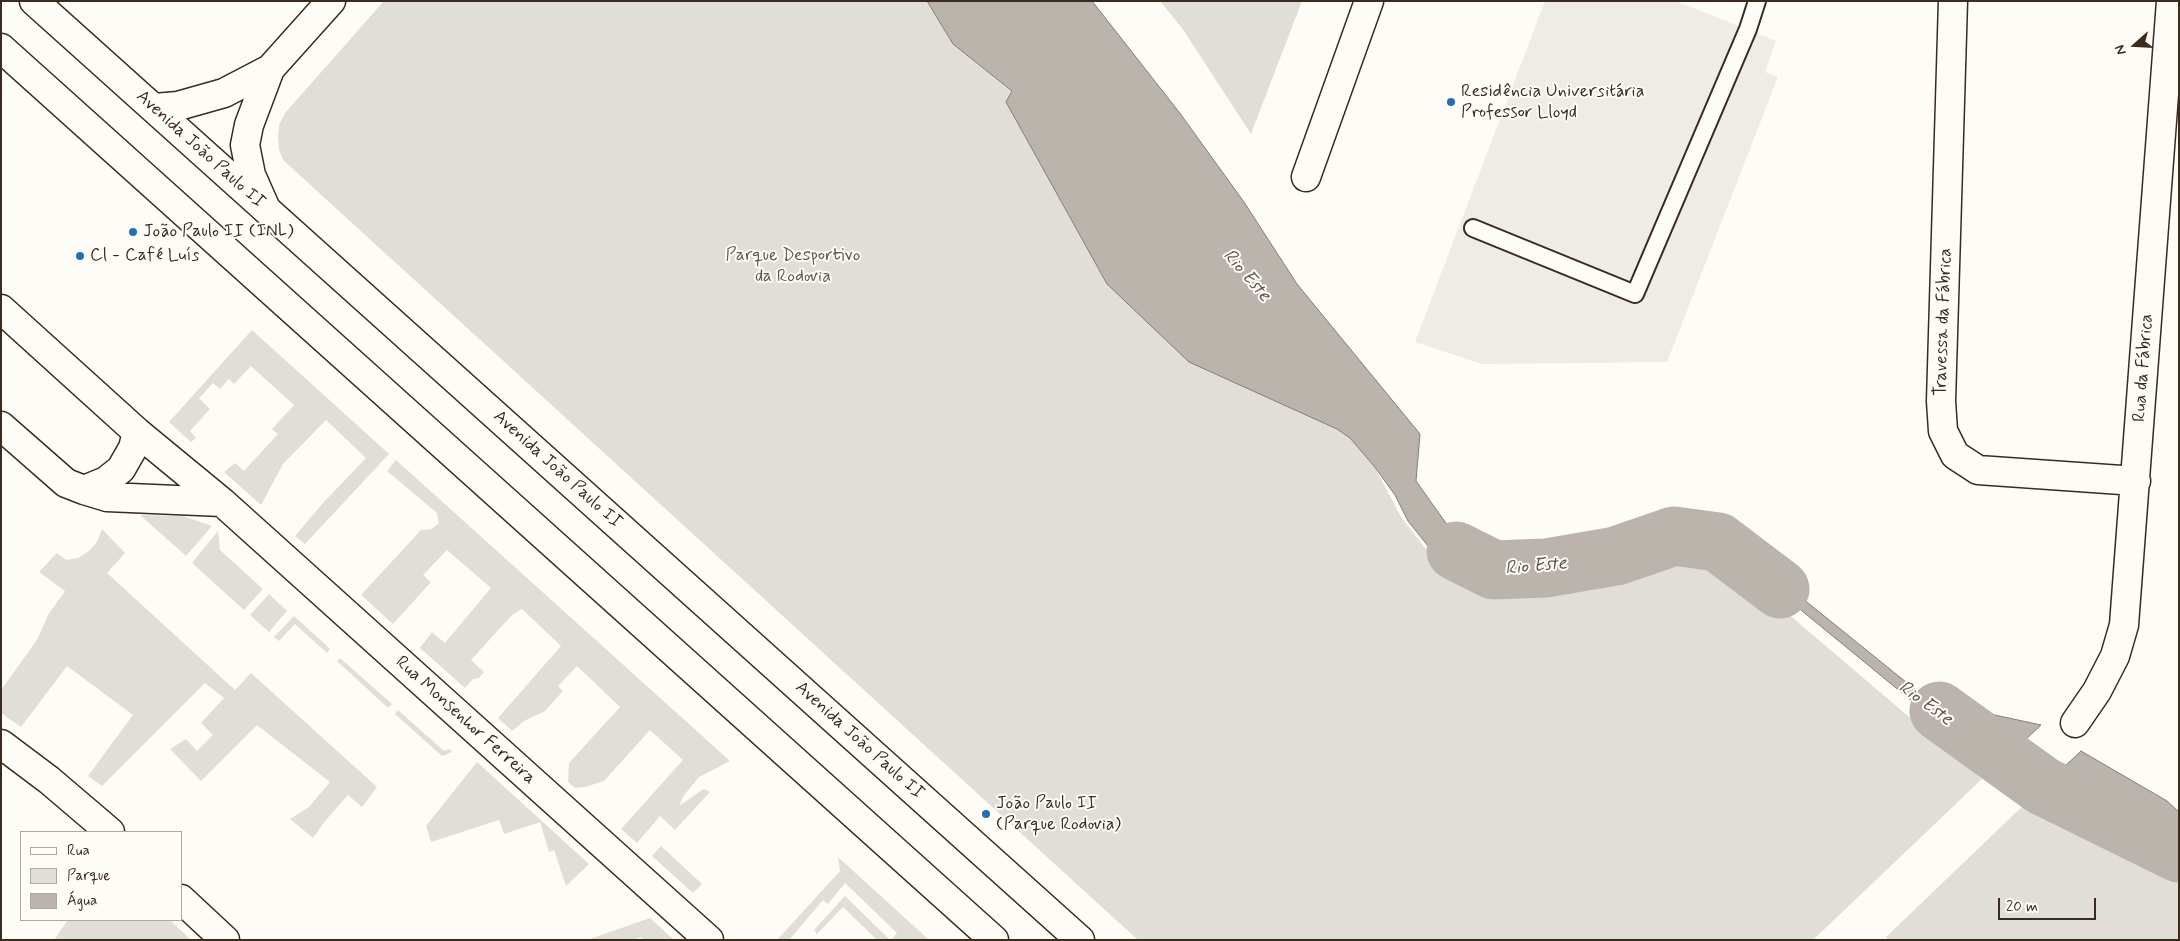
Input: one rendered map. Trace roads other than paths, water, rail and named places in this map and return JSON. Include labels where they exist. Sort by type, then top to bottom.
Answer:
[{"type":"street","name":"Avenida João Paulo II","points":[[34,1],[1080,940]]},
{"type":"street","points":[[154,108],[178,106],[224,93],[270,69],[331,1]]},
{"type":"street","points":[[1306,177],[1369,1]]},
{"type":"street","name":"Travessa da Fábrica","points":[[1952,1],[1941,401],[1943,431],[1955,455],[1978,470],[2136,480]]},
{"type":"street","points":[[2162,1],[2171,2]]},
{"type":"street","name":"Rua da Fábrica","points":[[2075,723],[2097,691],[2115,656],[2124,625],[2171,2]]},
{"type":"street","points":[[1,48],[994,940]]},
{"type":"street","points":[[266,209],[251,175],[245,145],[270,69]]},
{"type":"street","name":"Rua Monsenhor Ferreira","points":[[1,309],[137,432],[222,502],[709,940]]},
{"type":"street","points":[[1,426],[66,483],[84,490],[107,497],[222,502]]},
{"type":"street","points":[[84,490],[106,481],[121,469],[133,448],[137,432]]},
{"type":"street","points":[[1,744],[49,780],[109,831]]},
{"type":"street","points":[[182,900],[225,940]]},
{"type":"lane","points":[[1473,228],[1635,294],[1748,30],[1757,1]]},
{"type":"water","points":[[927,1],[1092,1],[1179,112],[1244,202],[1297,284],[1420,434],[1416,481],[1458,540],[1510,557],[1669,521],[1714,527],[1922,695],[1944,704],[2041,725],[1992,771],[1929,715],[1718,542],[1674,536],[1616,556],[1482,575],[1445,562],[1428,546],[1408,521],[1395,495],[1350,438],[1337,429],[1189,362],[1107,284],[1006,102],[1012,91],[953,44]]},
{"type":"water","points":[[2081,751],[2167,801],[2179,812],[2179,866],[2029,800]]},
{"type":"waterway","name":"Rio Este","points":[[1456,551],[1494,570],[1546,568],[1616,556],[1674,536],[1718,542],[1780,589]]},
{"type":"waterway","name":"Rio Este","points":[[1939,711],[2043,786],[2179,853]]},
{"type":"place","name":"Residência Universitária Professor Lloyd","points":[[1451,102]]},
{"type":"place","name":"João Paulo II (INL)","points":[[133,232]]},
{"type":"place","name":"Cl - Café Luís","points":[[80,256]]},
{"type":"place","name":"João Paulo II (Parque Rodovia)","points":[[986,814]]},
{"type":"park label","name":"Parque Desportivo da Rodovia","points":[[793,266]]}]
